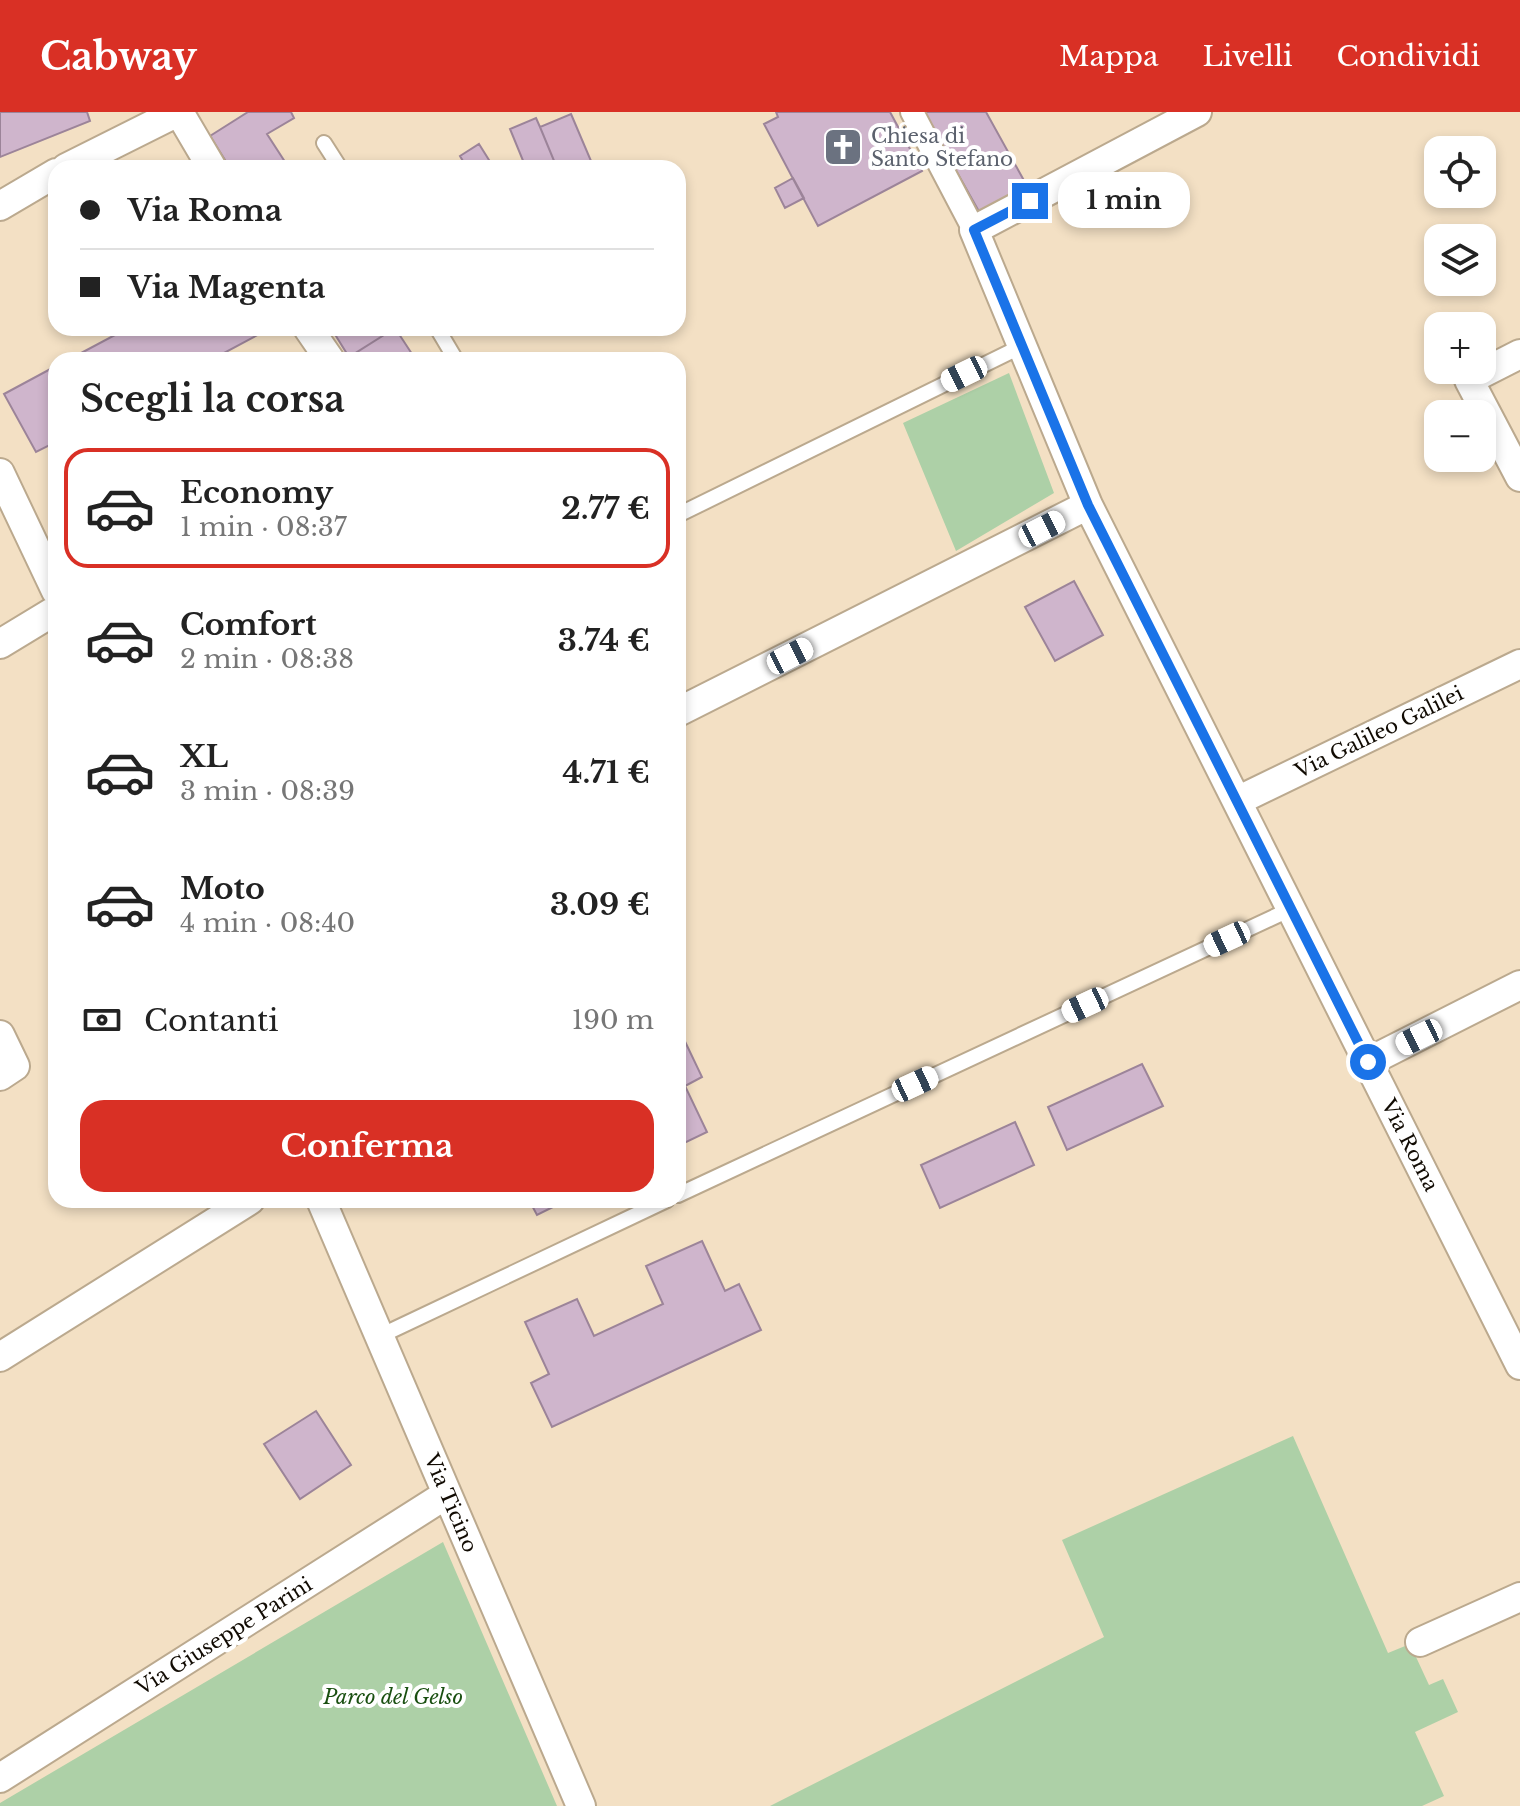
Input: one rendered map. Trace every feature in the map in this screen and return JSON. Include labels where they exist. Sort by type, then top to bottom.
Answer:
[{"type":"street","points":[[82,160],[178,112],[207,160]]},
{"type":"street","points":[[912,112],[974,230],[1197,112]]},
{"type":"street","points":[[0,206],[48,178]]},
{"type":"street","name":"Via Roma","points":[[974,230],[1088,505],[1520,1365]]},
{"type":"street","points":[[1520,354],[1469,380],[1520,477]]},
{"type":"street","points":[[0,473],[48,574]]},
{"type":"street","points":[[686,708],[1088,505]]},
{"type":"street","points":[[0,644],[48,615]]},
{"type":"street","name":"Via Galileo Galilei","points":[[1237,801],[1520,664]]},
{"type":"street","points":[[1368,1062],[1520,985]]},
{"type":"street","points":[[0,1035],[15,1066],[0,1076]]},
{"type":"street","points":[[0,1357],[237,1208]]},
{"type":"street","name":"Via Ticino","points":[[324,1208],[581,1806]]},
{"type":"street","name":"Via Giuseppe Parini","points":[[2,1772],[447,1494]]},
{"type":"street","points":[[1420,1642],[1520,1597]]},
{"type":"lane","points":[[324,143],[335,160]]},
{"type":"lane","points":[[686,511],[1022,346]]},
{"type":"lane","points":[[686,1191],[1291,909]]},
{"type":"lane","points":[[380,1336],[650,1208]]},
{"type":"green space","points":[[1009,373],[1054,493],[956,551],[903,423]]},
{"type":"green space","points":[[1293,1436],[1388,1653],[1410,1644],[1429,1685],[1443,1679],[1458,1712],[1415,1732],[1444,1796],[1422,1806],[770,1806],[1104,1637],[1062,1540]]},
{"type":"green space","name":"Parco del Gelso","points":[[443,1542],[557,1806],[0,1806],[0,1803]]},
{"type":"building","points":[[0,112],[87,112],[90,121],[0,157]]},
{"type":"building","points":[[248,112],[291,112],[294,118],[267,134],[284,160],[225,160],[210,136]]},
{"type":"building","name":"Chiesa di Santo Stefano","points":[[776,112],[890,112],[922,171],[818,226],[764,124],[778,117]]},
{"type":"building","points":[[923,112],[986,112],[1027,186],[981,215]]},
{"type":"building","points":[[571,114],[591,160],[554,160],[540,127]]},
{"type":"building","points":[[536,118],[554,160],[523,160],[510,129]]},
{"type":"building","points":[[479,144],[489,160],[462,160],[460,156]]},
{"type":"building","points":[[793,178],[804,198],[785,208],[775,188]]},
{"type":"building","points":[[113,336],[256,336],[226,352],[83,352]]},
{"type":"building","points":[[336,336],[382,336],[357,352],[346,352]]},
{"type":"building","points":[[382,336],[400,336],[411,352],[357,352]]},
{"type":"building","points":[[48,370],[48,446],[36,452],[4,394]]},
{"type":"building","points":[[1074,581],[1103,635],[1055,661],[1025,607]]},
{"type":"building","points":[[686,1044],[702,1077],[686,1085]]},
{"type":"building","points":[[1142,1064],[1163,1106],[1067,1150],[1048,1107]]},
{"type":"building","points":[[686,1088],[707,1132],[686,1142]]},
{"type":"building","points":[[1015,1122],[1034,1165],[940,1208],[921,1165]]},
{"type":"building","points":[[533,1208],[551,1208],[537,1215]]},
{"type":"building","points":[[702,1241],[725,1291],[739,1284],[761,1330],[552,1427],[531,1383],[549,1374],[525,1322],[577,1299],[594,1336],[663,1304],[646,1266]]},
{"type":"building","points":[[316,1411],[351,1465],[300,1499],[264,1444]]},
{"type":"place","name":"Chiesa di Santo Stefano","points":[[843,147]]},
{"type":"route","points":[[1030,201],[974,230],[1088,505],[1368,1062]]}]
